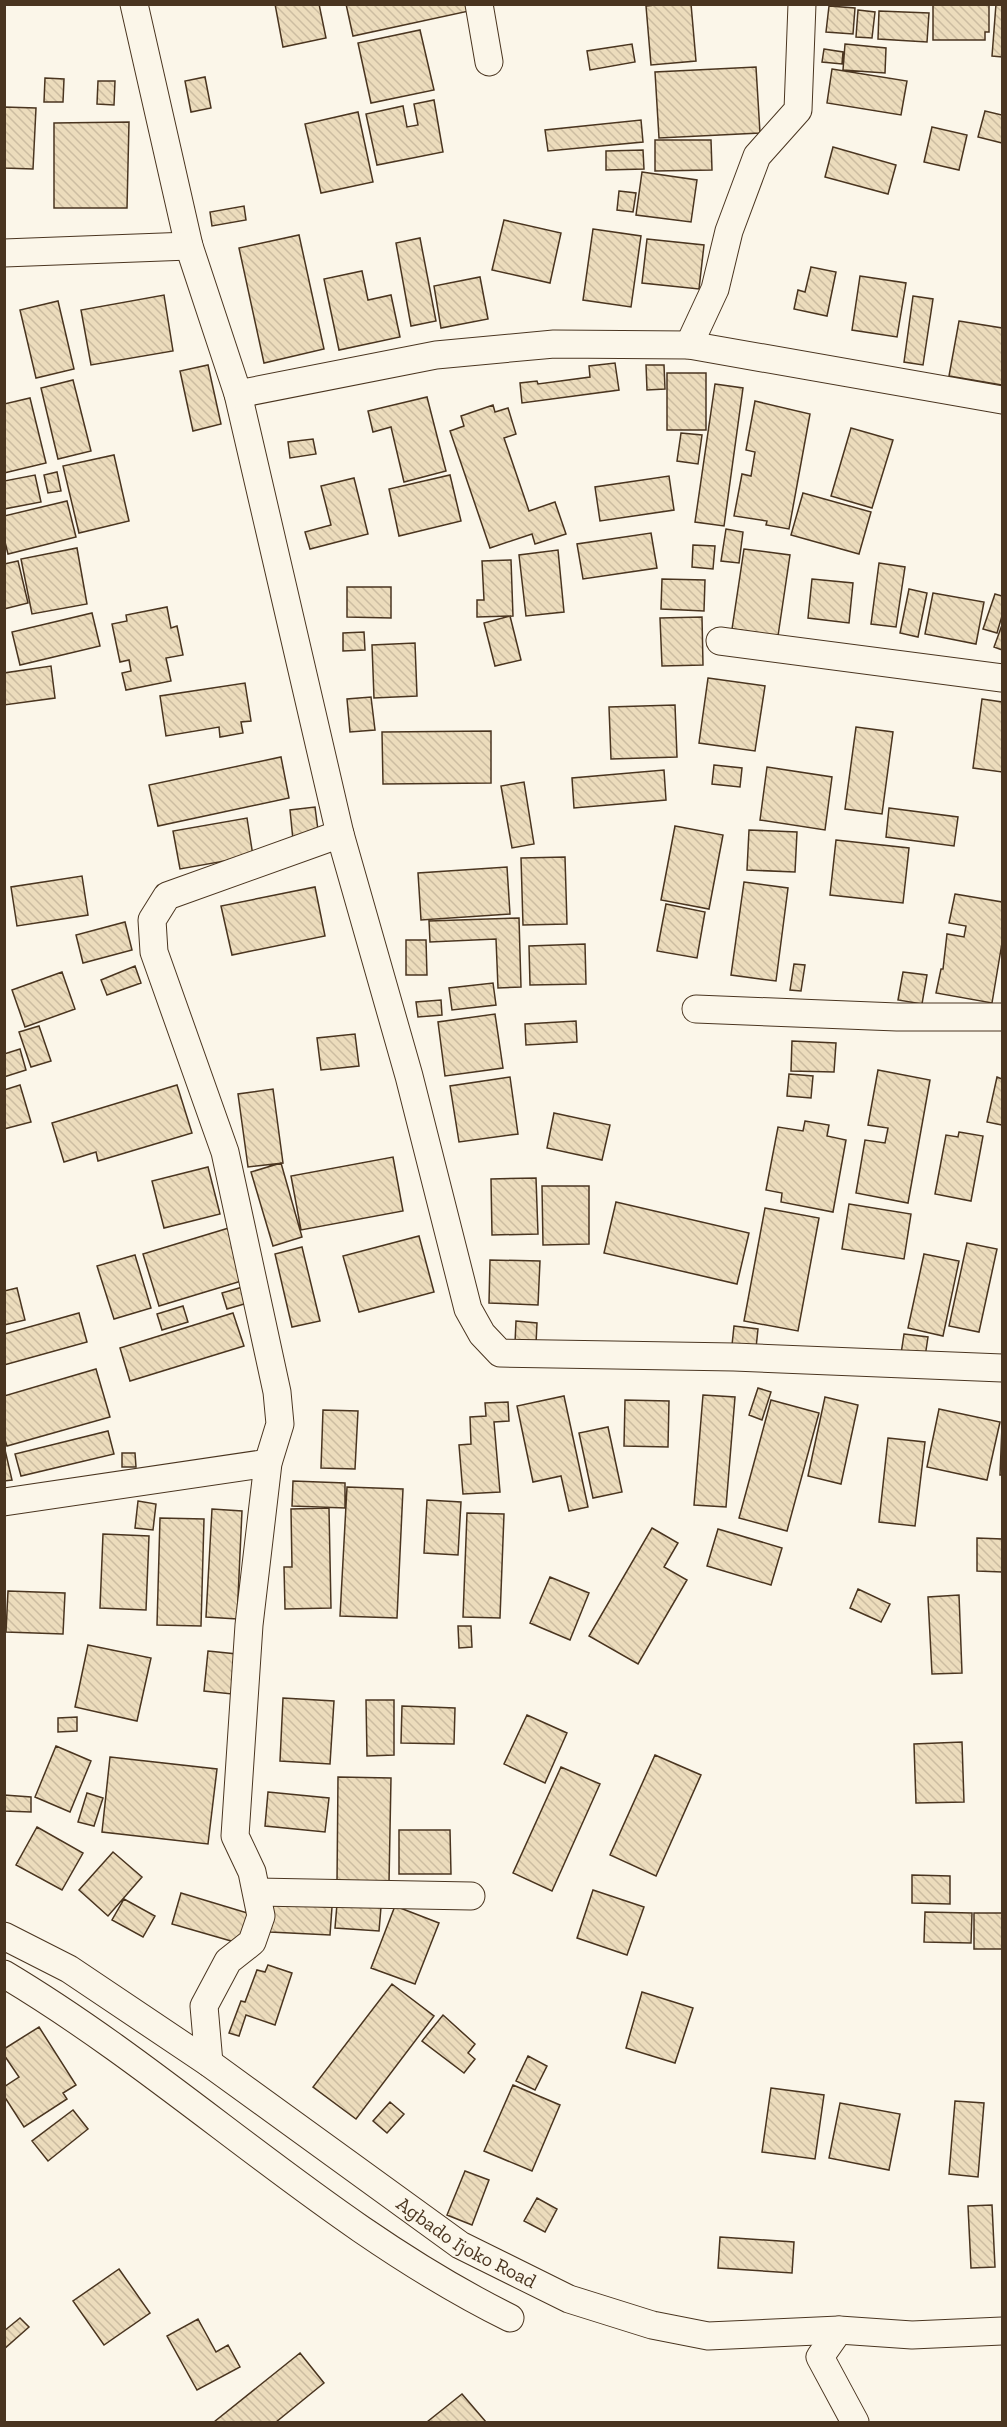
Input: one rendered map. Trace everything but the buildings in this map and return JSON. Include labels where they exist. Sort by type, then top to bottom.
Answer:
[{"type":"street","points":[[134,4],[189,246],[238,394],[340,834],[409,1076],[468,1310],[482,1334],[500,1353],[734,1357],[1002,1368]]},
{"type":"street","points":[[479,4],[489,62]]},
{"type":"street","points":[[689,345],[715,290],[729,231],[757,156],[798,110],[802,4]]},
{"type":"street","points":[[4,254],[189,246]]},
{"type":"street","points":[[238,394],[436,355],[554,344],[689,345],[1002,400]]},
{"type":"street","points":[[720,641],[1002,678]]},
{"type":"street","points":[[209,2063],[204,2006],[228,1961],[252,1942],[261,1916],[252,1872],[235,1836],[249,1625],[268,1463],[280,1424],[275,1380],[225,1152],[154,952],[152,920],[166,896],[340,834]]},
{"type":"street","points":[[696,1009],[897,1017],[1002,1017]]},
{"type":"street","points":[[4,1502],[268,1463]]},
{"type":"street","points":[[257,1892],[471,1896]]},
{"type":"street","name":"Agbado Ijoko Road","points":[[4,1936],[69,1969],[209,2063],[460,2245],[569,2299],[652,2325],[708,2336],[839,2330],[912,2335],[1002,2331]]},
{"type":"street","points":[[4,1974],[45,1999],[126,2056],[360,2229],[458,2292],[510,2318]]},
{"type":"street","points":[[839,2330],[819,2356],[855,2422]]}]
